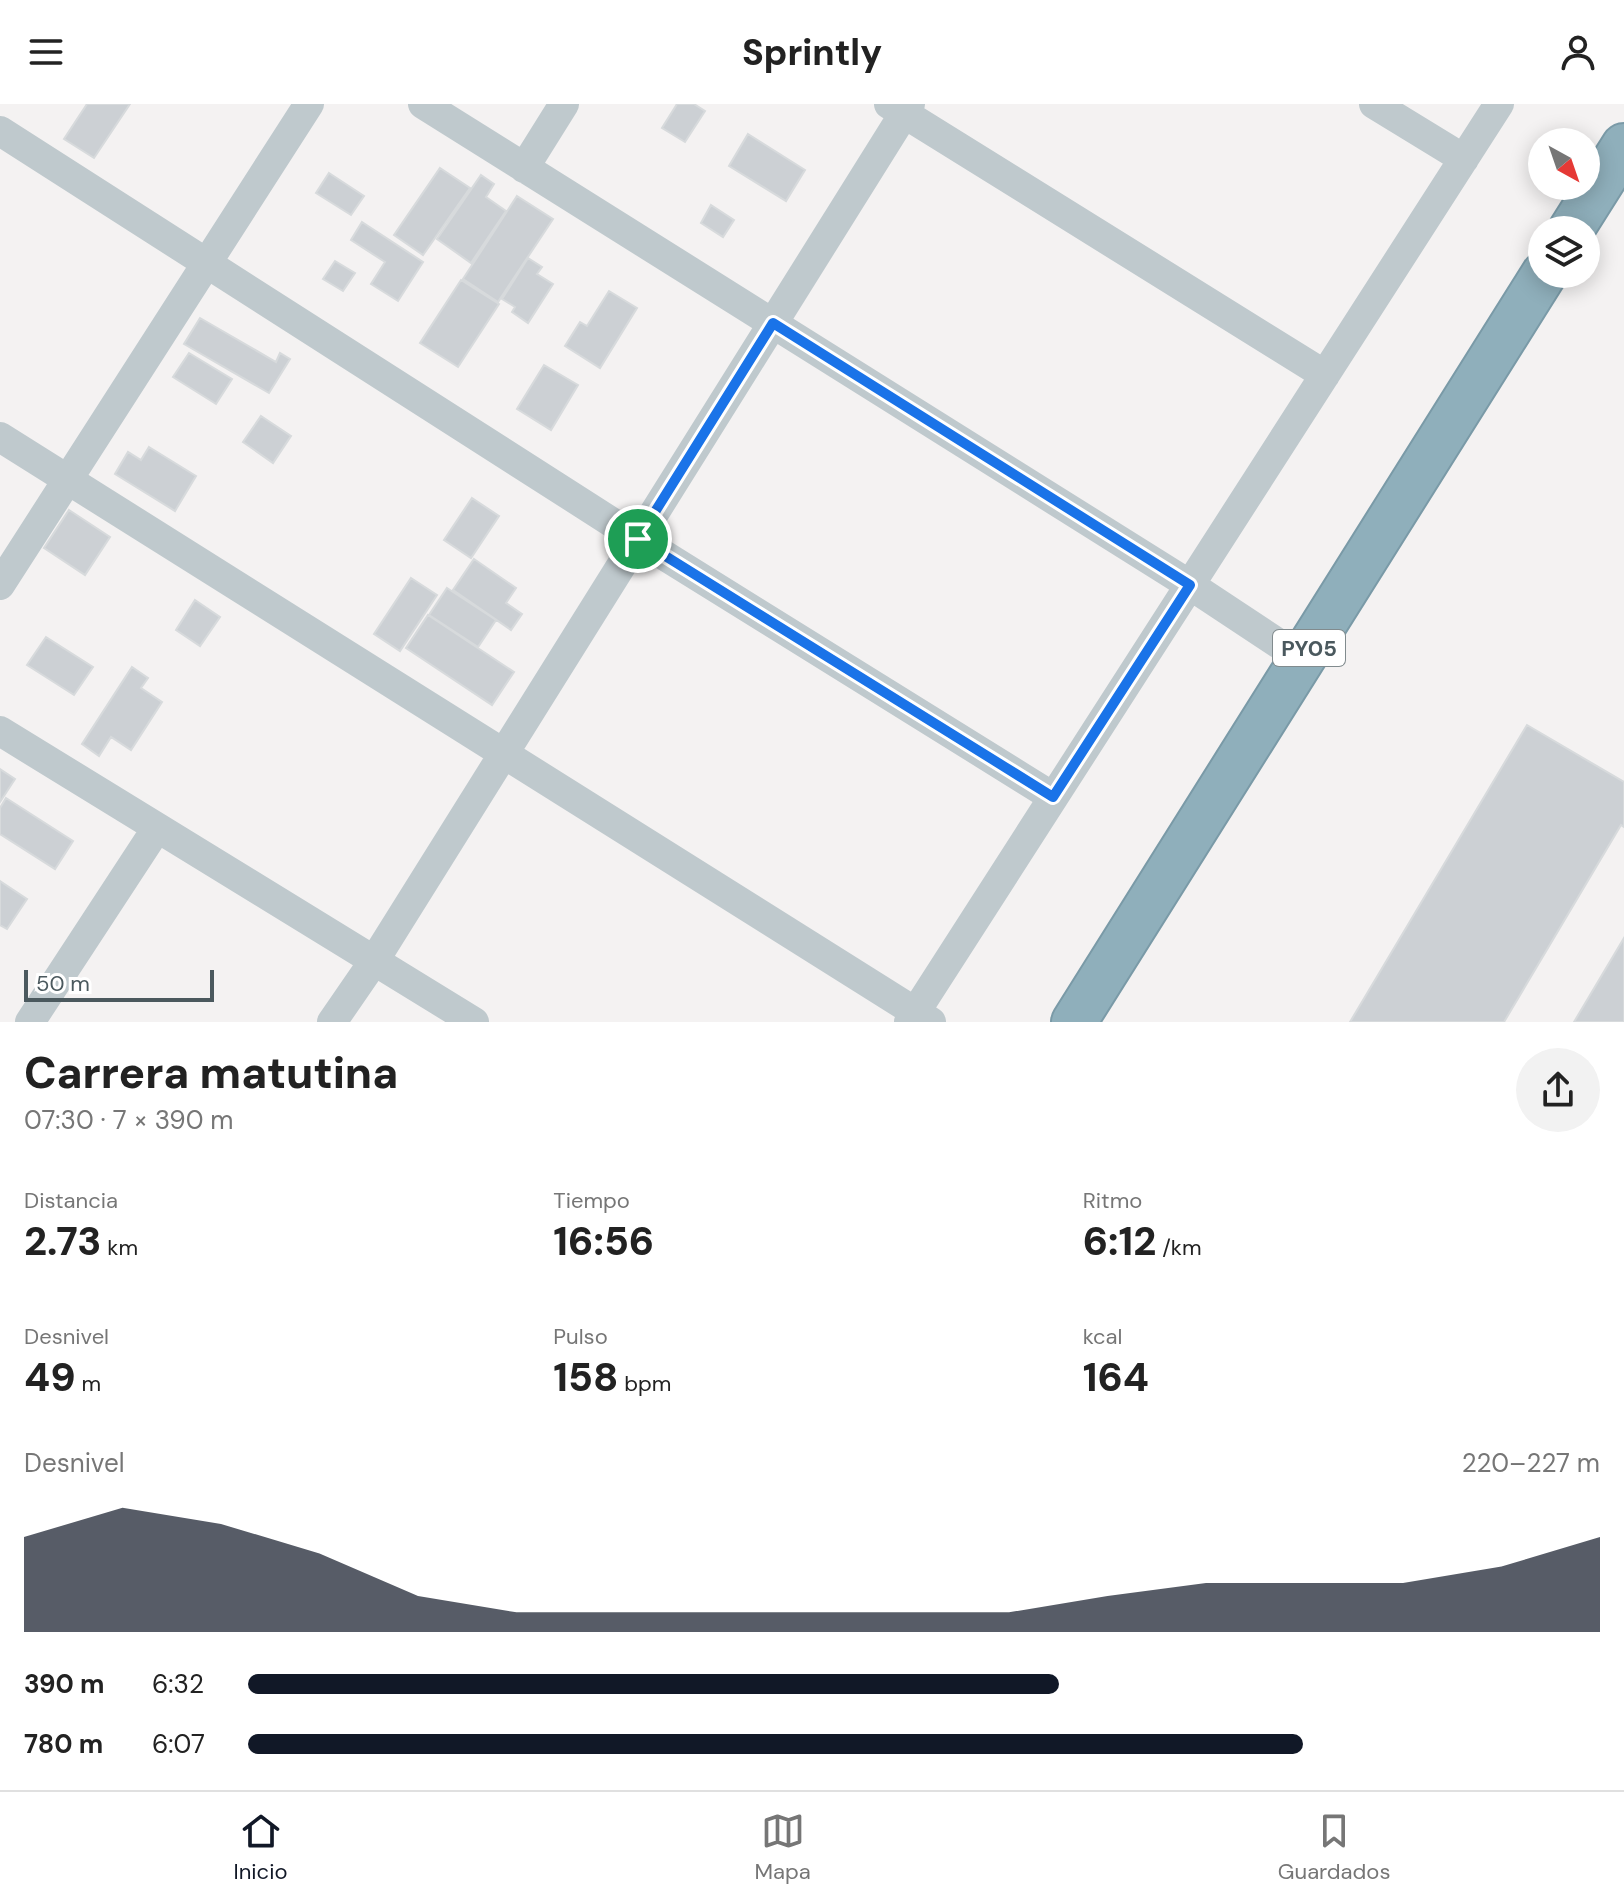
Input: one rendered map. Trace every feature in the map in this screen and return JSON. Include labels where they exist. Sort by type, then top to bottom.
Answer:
[{"type":"highway","points":[[1580,216],[1624,146]]},
{"type":"highway","name":"PY05","points":[[1074,1022],[1535,288]]},
{"type":"street","points":[[0,585],[309,104]]},
{"type":"street","points":[[423,104],[1190,585],[1302,659]]},
{"type":"street","points":[[524,168],[564,104]]},
{"type":"street","points":[[1374,104],[1464,159]]},
{"type":"street","points":[[0,437],[504,753],[918,1019],[1053,797],[1499,104]]},
{"type":"street","points":[[332,1022],[374,961],[773,323],[901,107],[1325,375]]},
{"type":"street","points":[[0,131],[638,539],[1053,797]]},
{"type":"street","points":[[0,731],[474,1022]]},
{"type":"street","points":[[30,1022],[157,828]]},
{"type":"building","points":[[87,104],[130,104],[94,158],[64,139]]},
{"type":"building","points":[[677,104],[694,104],[705,111],[685,142],[662,128]]},
{"type":"building","points":[[748,134],[805,170],[786,201],[729,166]]},
{"type":"building","points":[[440,168],[470,188],[423,255],[394,235]]},
{"type":"building","points":[[329,173],[364,196],[351,215],[316,193]]},
{"type":"building","points":[[481,175],[494,184],[486,197],[506,211],[471,263],[437,239]]},
{"type":"building","points":[[517,196],[553,219],[498,302],[463,279]]},
{"type":"building","points":[[711,205],[734,220],[723,237],[701,223]]},
{"type":"building","points":[[362,222],[423,262],[398,301],[371,284],[385,262],[351,240]]},
{"type":"building","points":[[528,258],[542,267],[537,274],[553,284],[528,323],[512,312],[515,307],[502,299]]},
{"type":"building","points":[[335,261],[355,273],[343,291],[323,279]]},
{"type":"building","points":[[461,280],[499,304],[458,367],[420,343]]},
{"type":"building","points":[[609,291],[637,308],[600,368],[565,346],[580,322],[587,326]]},
{"type":"building","points":[[200,318],[276,362],[280,353],[290,359],[269,393],[184,344]]},
{"type":"building","points":[[189,353],[232,379],[216,404],[173,377]]},
{"type":"building","points":[[544,365],[578,385],[551,430],[517,409]]},
{"type":"building","points":[[261,416],[291,436],[273,463],[243,442]]},
{"type":"building","points":[[149,447],[196,476],[175,511],[115,474],[128,452],[141,460]]},
{"type":"building","points":[[472,498],[499,516],[471,558],[444,540]]},
{"type":"building","points":[[69,510],[110,537],[85,575],[44,548]]},
{"type":"building","points":[[474,559],[516,588],[506,603],[522,614],[511,630],[453,590]]},
{"type":"building","points":[[411,578],[437,595],[400,651],[374,634]]},
{"type":"building","points":[[447,588],[496,620],[478,647],[429,615]]},
{"type":"building","points":[[195,600],[220,617],[200,646],[176,630]]},
{"type":"building","points":[[428,615],[514,672],[492,705],[406,648]]},
{"type":"building","points":[[46,637],[93,667],[74,695],[27,665]]},
{"type":"building","points":[[132,667],[148,678],[141,688],[162,702],[131,750],[111,737],[99,756],[82,744]]},
{"type":"building","points":[[1527,725],[1624,782],[1624,827],[1621,825],[1504,1022],[1350,1022]]},
{"type":"building","points":[[0,769],[15,779],[0,802]]},
{"type":"building","points":[[6,798],[73,841],[55,869],[0,834],[0,808]]},
{"type":"building","points":[[0,881],[27,899],[7,929],[0,925]]},
{"type":"building","points":[[1624,938],[1624,1022],[1574,1022]]},
{"type":"route","points":[[773,323],[1190,585],[1053,797],[638,539],[773,323]]}]
